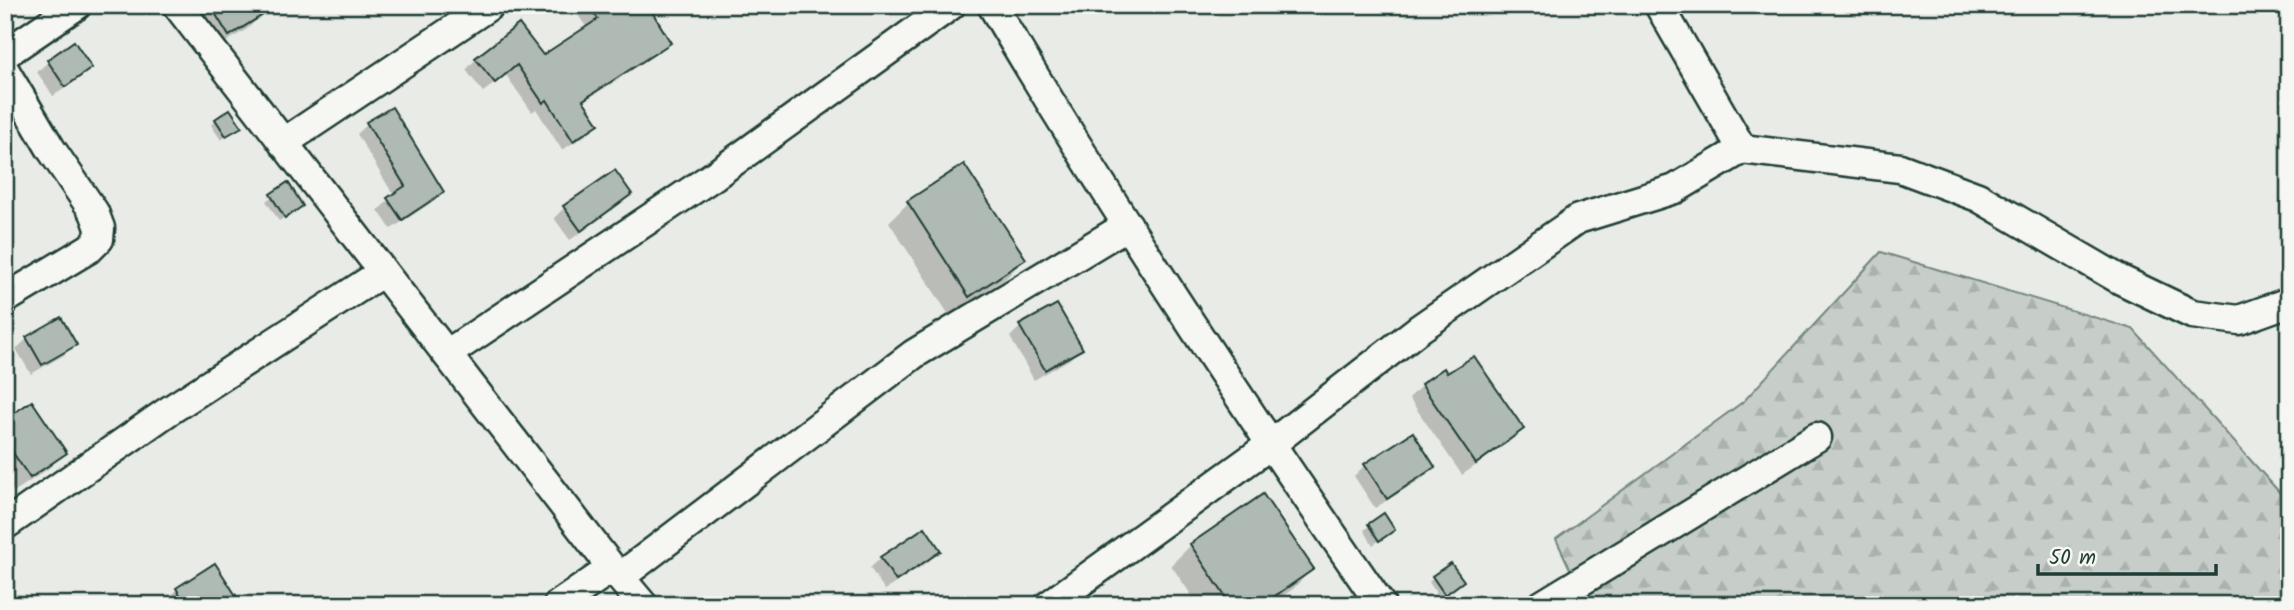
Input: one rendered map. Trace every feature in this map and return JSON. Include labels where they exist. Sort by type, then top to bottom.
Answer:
[{"type":"street","points":[[5,54],[78,5]]},
{"type":"street","points":[[177,5],[643,605]]},
{"type":"street","points":[[283,143],[490,5]]},
{"type":"street","points":[[447,354],[716,175],[951,5]]},
{"type":"street","points":[[992,5],[1052,106],[1270,445],[1381,605]]},
{"type":"street","points":[[1659,5],[1742,149]]},
{"type":"street","points":[[5,71],[51,149],[94,212],[100,228],[99,239],[90,248],[5,299]]},
{"type":"street","points":[[1049,605],[1270,445],[1419,329],[1578,219],[1675,188],[1742,149],[1900,168],[1978,197],[2119,279],[2192,314],[2239,320],[2289,302]]},
{"type":"street","points":[[558,605],[616,573],[914,354],[1128,225]]},
{"type":"street","points":[[5,525],[167,412],[383,272]]},
{"type":"street","points":[[1542,605],[1817,437]]},
{"type":"green space","points":[[1881,252],[2133,329],[2289,503],[2289,605],[1587,605],[1556,539],[1744,401]]},
{"type":"building","points":[[210,5],[279,5],[229,36]]},
{"type":"building","points":[[589,5],[648,5],[671,43],[583,100],[599,124],[573,141],[547,100],[543,103],[517,65],[495,83],[475,58],[519,24],[543,55],[598,19]]},
{"type":"building","points":[[74,41],[92,68],[65,87],[47,60]]},
{"type":"building","points":[[392,107],[444,192],[402,220],[387,198],[405,186],[366,122]]},
{"type":"building","points":[[230,109],[242,127],[226,136],[215,119]]},
{"type":"building","points":[[964,164],[1026,259],[969,297],[907,201]]},
{"type":"building","points":[[615,170],[632,194],[581,231],[563,206]]},
{"type":"building","points":[[288,182],[303,206],[285,218],[270,194]]},
{"type":"building","points":[[1057,304],[1083,349],[1045,370],[1019,325]]},
{"type":"building","points":[[61,317],[77,345],[42,365],[26,337]]},
{"type":"building","points":[[1474,356],[1524,429],[1476,464],[1421,384],[1444,368],[1447,373]]},
{"type":"building","points":[[32,401],[67,453],[30,478],[5,441],[5,419]]},
{"type":"building","points":[[1413,432],[1435,467],[1387,499],[1364,464]]},
{"type":"building","points":[[1263,494],[1314,569],[1262,605],[1231,605],[1190,544]]},
{"type":"building","points":[[1384,513],[1395,530],[1379,541],[1368,524]]},
{"type":"building","points":[[925,527],[941,551],[896,581],[880,557]]},
{"type":"building","points":[[215,563],[242,605],[186,605],[176,588]]},
{"type":"building","points":[[1451,563],[1464,581],[1445,595],[1432,576]]}]
